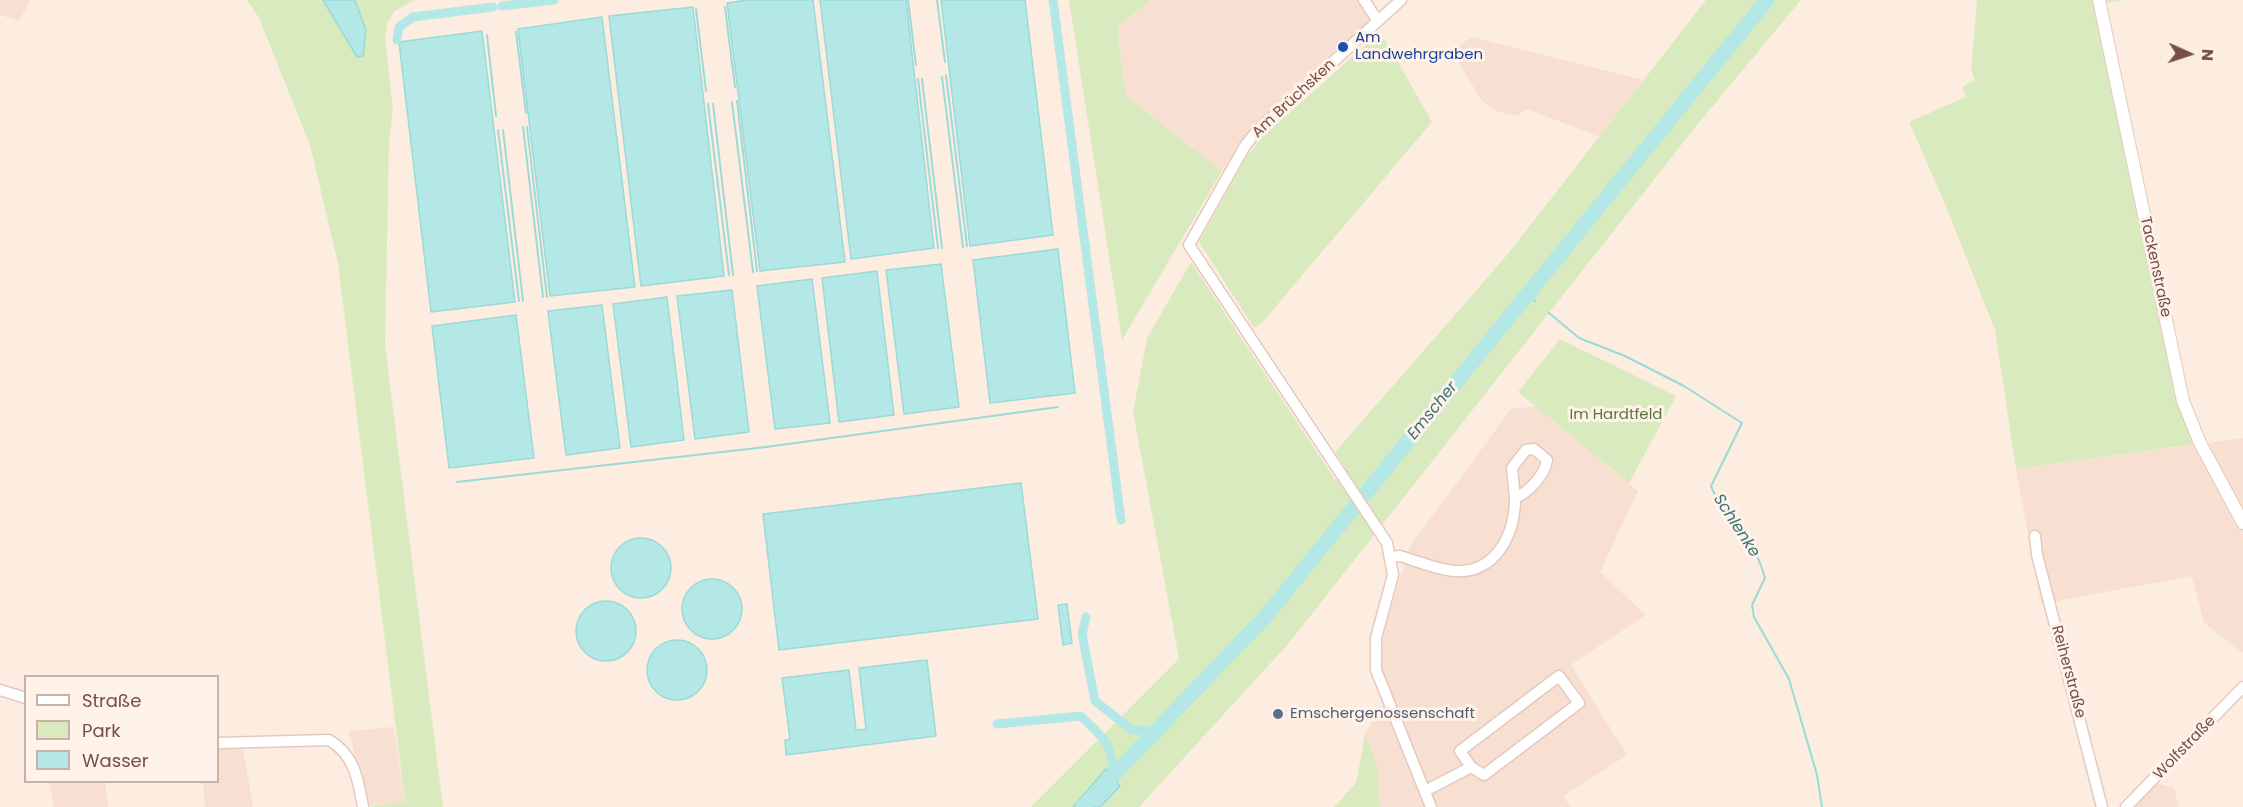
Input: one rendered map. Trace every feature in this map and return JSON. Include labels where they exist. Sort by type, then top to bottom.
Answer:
[{"type":"street","points":[[1364,0],[1378,21]]},
{"type":"street","name":"Am Brüchsken","points":[[1391,557],[1387,543],[1370,514],[1189,245],[1239,156],[1256,132],[1401,0]]},
{"type":"street","name":"Tackenstraße","points":[[2099,0],[2183,401],[2200,443],[2239,507],[2243,523]]},
{"type":"street","points":[[1431,807],[1376,670],[1376,638],[1391,589],[1391,557],[1400,556],[1456,571],[1480,567],[1494,557],[1507,537],[1513,520],[1515,498]]},
{"type":"street","name":"Reiherstraße","points":[[2035,536],[2040,566],[2102,807]]},
{"type":"street","points":[[1559,676],[1579,703],[1484,775],[1471,767],[1460,751],[1559,676]]},
{"type":"street","name":"Wolfstraße","points":[[2126,807],[2243,687]]},
{"type":"street","points":[[0,690],[24,697]]},
{"type":"street","points":[[219,743],[329,740],[351,758],[363,807]]},
{"type":"street","points":[[1425,791],[1471,767]]},
{"type":"shaded area","points":[[0,0],[31,0],[19,21],[0,15]]},
{"type":"shaded area","points":[[1151,0],[1357,0],[1371,21],[1305,77],[1237,146],[1222,171],[1126,96],[1117,27]]},
{"type":"shaded area","points":[[1472,37],[1643,80],[1599,137],[1528,109],[1516,116],[1496,111],[1482,101],[1451,50]]},
{"type":"shaded area","points":[[1536,406],[1638,491],[1600,572],[1646,615],[1571,665],[1627,755],[1563,796],[1571,807],[1380,807],[1377,763],[1365,734],[1390,693],[1379,663],[1386,624],[1410,546],[1511,409]]},
{"type":"shaded area","points":[[2243,438],[2243,653],[2204,623],[2192,576],[2041,604],[2016,469]]},
{"type":"shaded area","points":[[394,727],[405,803],[367,806],[349,731]]},
{"type":"shaded area","points":[[243,748],[253,807],[205,807],[203,783],[219,783],[219,749]]},
{"type":"shaded area","points":[[49,783],[105,783],[108,807],[54,807]]},
{"type":"shaded area","points":[[2155,783],[2174,788],[2179,807],[2135,807]]},
{"type":"green space","points":[[247,0],[415,0],[395,11],[387,23],[385,39],[393,109],[389,143],[385,345],[443,807],[367,807],[405,802],[338,264],[310,145],[259,18]]},
{"type":"green space","points":[[1069,0],[1151,0],[1117,27],[1126,96],[1222,171],[1122,340]]},
{"type":"green space","points":[[1706,0],[1801,0],[1697,125],[1289,643],[1139,807],[1031,807],[1179,659],[1133,412],[1147,338],[1191,262],[1336,481],[1346,469],[1335,452],[1507,255]]},
{"type":"green space","points":[[1977,0],[2125,0],[2099,4],[2196,444],[2016,469],[1995,330],[1945,204],[1909,122],[1966,97],[1962,87],[1975,80],[1971,70]]},
{"type":"green space","points":[[1377,35],[1386,41],[1432,122],[1261,324],[1254,328],[1199,242],[1247,156],[1263,136]]},
{"type":"green space","name":"Im Hardtfeld","points":[[1560,339],[1676,396],[1629,483],[1518,392]]},
{"type":"green space","points":[[1365,734],[1377,763],[1380,807],[1334,807],[1356,783]]},
{"type":"water","points":[[323,0],[355,0],[366,30],[363,56],[357,57]]},
{"type":"water","points":[[747,0],[813,0],[845,262],[760,271],[727,3]]},
{"type":"water","points":[[820,0],[906,0],[934,248],[851,259]]},
{"type":"water","points":[[941,0],[1025,0],[1053,235],[970,246]]},
{"type":"water","points":[[693,7],[724,276],[641,286],[609,16]]},
{"type":"water","points":[[602,17],[635,287],[550,296],[518,29]]},
{"type":"water","points":[[482,31],[515,302],[431,312],[399,42]]},
{"type":"water","points":[[1058,249],[1075,393],[990,403],[973,260]]},
{"type":"water","points":[[941,264],[959,407],[904,414],[886,270]]},
{"type":"water","points":[[877,271],[894,415],[839,422],[822,278]]},
{"type":"water","points":[[812,279],[830,423],[775,429],[757,286]]},
{"type":"water","points":[[732,290],[749,432],[695,439],[677,296]]},
{"type":"water","points":[[667,297],[684,440],[631,447],[613,304]]},
{"type":"water","points":[[602,305],[620,448],[566,455],[548,311]]},
{"type":"water","points":[[516,315],[534,458],[449,468],[432,326]]},
{"type":"water","points":[[1021,483],[1038,619],[779,650],[763,514]]},
{"type":"water","points":[[641,538],[658,543],[666,551],[671,568],[666,585],[658,593],[641,598],[624,593],[616,585],[611,568],[616,551],[624,543]]},
{"type":"water","points":[[706,579],[718,579],[729,584],[737,592],[742,609],[740,621],[729,634],[718,639],[706,639],[695,634],[687,626],[682,615],[682,603],[687,592],[695,584]]},
{"type":"water","points":[[606,601],[623,606],[631,614],[636,631],[631,648],[623,656],[606,661],[589,656],[581,648],[576,631],[581,614],[589,606]]},
{"type":"water","points":[[1067,604],[1072,643],[1063,645],[1058,605]]},
{"type":"water","points":[[671,640],[683,640],[694,645],[702,653],[707,670],[705,682],[694,695],[683,700],[671,700],[660,695],[652,687],[647,676],[647,664],[652,653],[660,645]]},
{"type":"water","points":[[927,660],[936,736],[786,755],[785,740],[790,739],[782,678],[849,670],[856,730],[866,729],[859,668]]},
{"type":"water","points":[[1106,769],[1120,786],[1100,807],[1073,807]]},
{"type":"waterway","points":[[502,6],[554,0]]},
{"type":"waterway","points":[[908,0],[916,65]]},
{"type":"waterway","points":[[937,0],[945,62]]},
{"type":"waterway","points":[[1053,0],[1121,520]]},
{"type":"waterway","name":"Emscher","points":[[1083,807],[1265,617],[1767,0]]},
{"type":"waterway","points":[[397,40],[399,27],[413,17],[493,7]]},
{"type":"waterway","points":[[725,7],[735,87]]},
{"type":"waterway","points":[[696,9],[706,91]]},
{"type":"waterway","points":[[516,32],[526,113]]},
{"type":"waterway","points":[[487,35],[496,116]]},
{"type":"waterway","points":[[946,75],[967,246]]},
{"type":"waterway","points":[[942,77],[963,247]]},
{"type":"waterway","points":[[918,79],[938,248]]},
{"type":"waterway","points":[[922,79],[942,248]]},
{"type":"waterway","points":[[737,101],[757,271]]},
{"type":"waterway","points":[[732,102],[753,272]]},
{"type":"waterway","points":[[708,104],[729,275]]},
{"type":"waterway","points":[[713,104],[733,275]]},
{"type":"waterway","points":[[523,127],[543,297]]},
{"type":"waterway","points":[[527,127],[547,297]]},
{"type":"waterway","points":[[498,130],[519,301]]},
{"type":"waterway","points":[[503,130],[523,301]]},
{"type":"waterway","name":"Schlenke","points":[[1528,294],[1535,301]]},
{"type":"waterway","name":"Schlenke","points":[[1549,313],[1579,338],[1625,356],[1684,386],[1742,423],[1711,486],[1725,516],[1754,551],[1765,578],[1752,605],[1754,617],[1789,679],[1817,775],[1822,807]]},
{"type":"waterway","points":[[457,482],[766,447],[1058,407]]},
{"type":"waterway","points":[[1086,617],[1082,634],[1095,701],[1132,730],[1154,731]]},
{"type":"waterway","points":[[997,724],[1081,716],[1101,736],[1109,748],[1112,776]]},
{"type":"place","name":"Am Landwehrgraben","points":[[1343,47]]},
{"type":"place","name":"Emschergenossenschaft","points":[[1278,714]]}]
